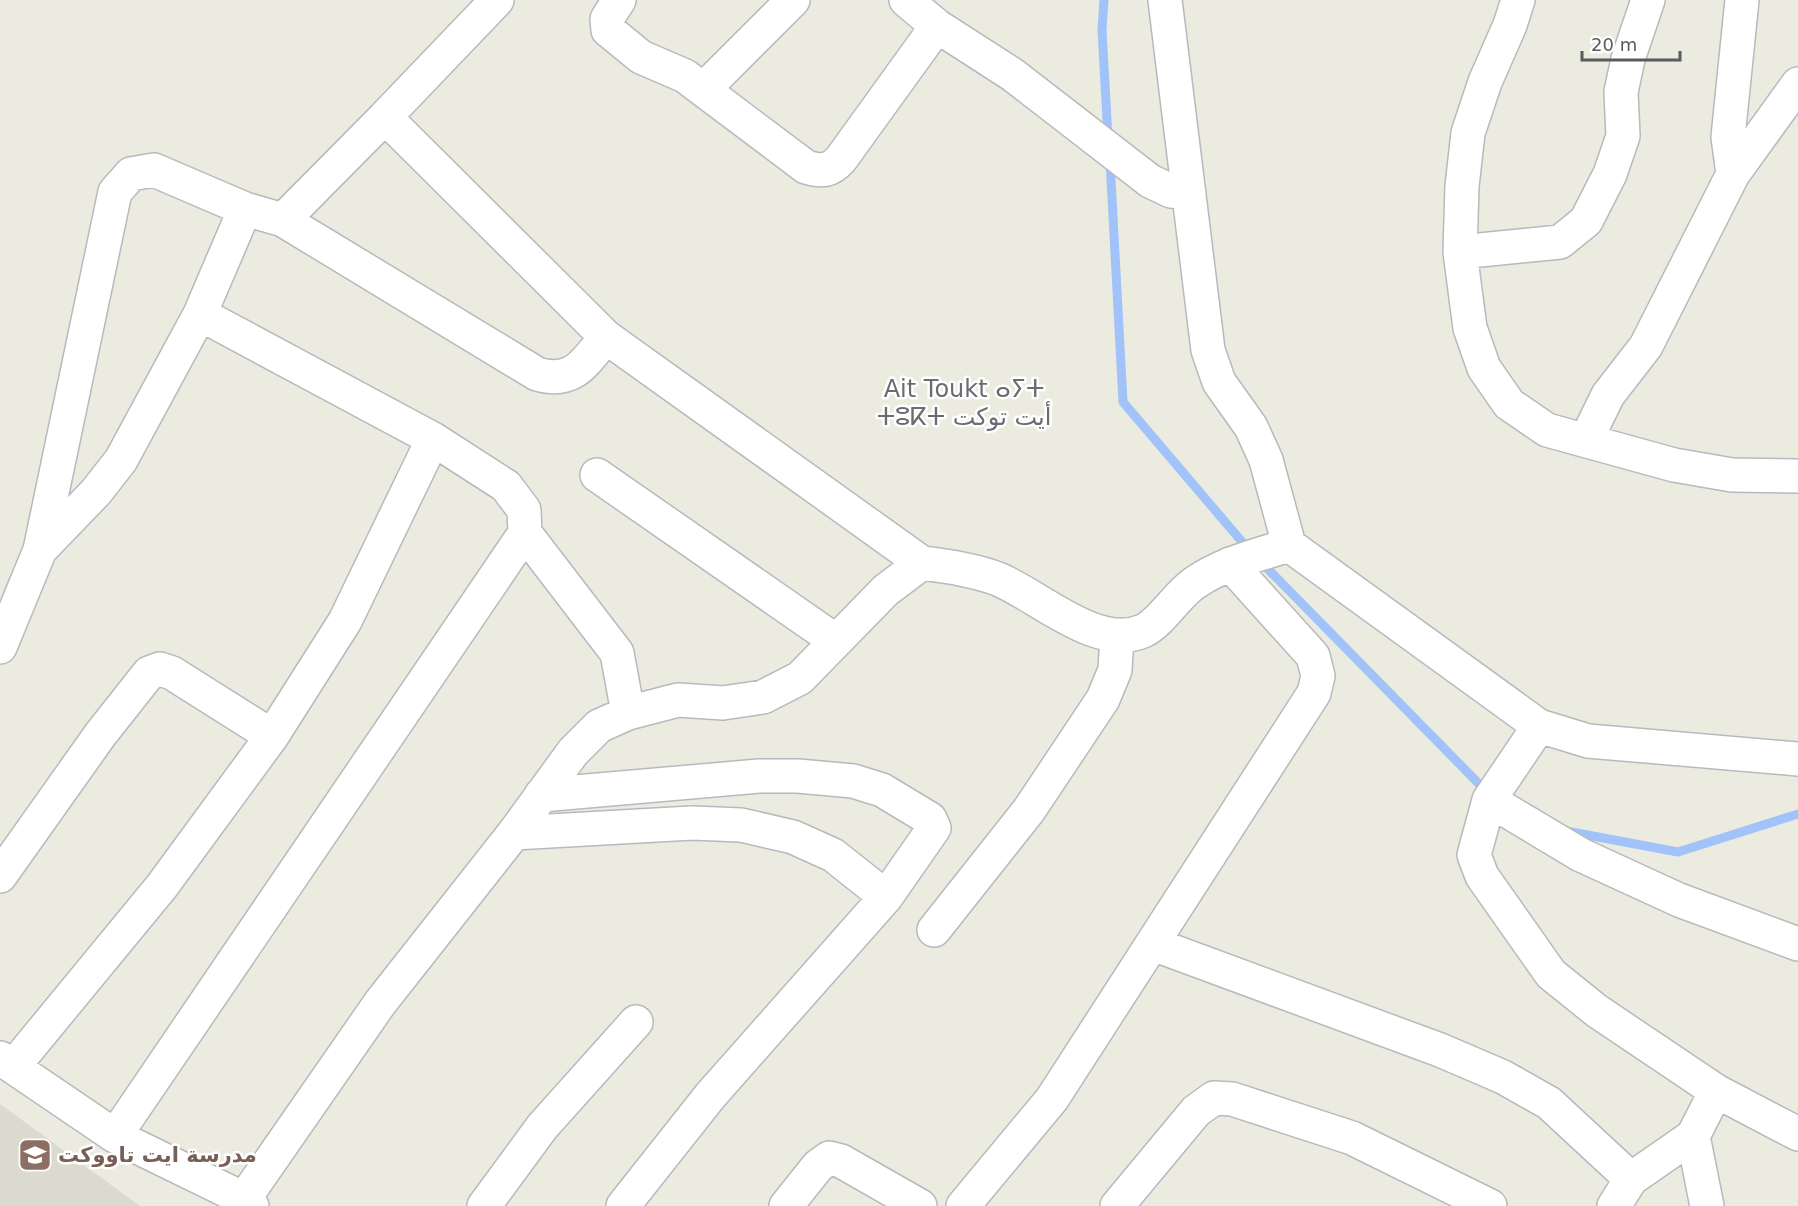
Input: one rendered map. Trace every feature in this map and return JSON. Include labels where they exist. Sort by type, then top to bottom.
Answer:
[{"type":"street","points":[[283,220],[497,0]]},
{"type":"street","points":[[619,0],[607,19],[608,30],[641,57],[678,72],[704,89],[806,167],[819,171],[831,169],[841,159],[937,26]]},
{"type":"street","points":[[704,89],[793,0]]},
{"type":"street","points":[[906,0],[937,26],[1013,75],[1150,181],[1172,191],[1189,192]]},
{"type":"street","points":[[1165,0],[1208,350],[1219,382],[1251,427],[1266,460],[1289,545],[1539,726],[1588,741],[1798,759]]},
{"type":"street","points":[[1518,0],[1510,25],[1485,82],[1468,133],[1462,186],[1460,252],[1470,328],[1484,368],[1509,404],[1547,430],[1674,465],[1732,475],[1798,476]]},
{"type":"street","points":[[1460,252],[1560,242],[1586,221],[1610,174],[1623,136],[1622,92],[1628,59],[1648,0]]},
{"type":"street","points":[[1733,174],[1728,137],[1742,0]]},
{"type":"street","points":[[1586,440],[1608,395],[1646,346],[1733,174],[1798,84]]},
{"type":"street","points":[[385,117],[606,337],[922,563],[954,567],[998,579],[1093,630],[1117,636],[1144,631],[1195,582],[1230,564],[1289,545]]},
{"type":"street","points":[[0,647],[39,550],[115,192],[131,174],[154,170],[245,209],[283,220],[537,374],[552,378],[568,376],[581,367],[606,337]]},
{"type":"street","points":[[39,550],[96,492],[121,460],[200,314],[245,209]]},
{"type":"street","points":[[200,314],[433,439],[506,486],[524,510],[525,533],[617,653],[628,713]]},
{"type":"street","points":[[433,439],[345,621],[272,736],[162,886],[6,1062],[115,1136],[248,1202],[380,1003],[514,833],[573,752],[599,726],[628,713],[678,700],[723,703],[763,697],[800,678],[886,590],[922,563]]},
{"type":"street","points":[[597,475],[836,641]]},
{"type":"street","points":[[115,1136],[525,533]]},
{"type":"street","points":[[963,1206],[1052,1098],[1314,693],[1318,676],[1313,656],[1230,564]]},
{"type":"street","points":[[934,930],[1029,810],[1103,699],[1115,670],[1117,636]]},
{"type":"street","points":[[0,876],[100,735],[149,673],[160,669],[172,673],[272,736]]},
{"type":"street","points":[[1539,726],[1489,800],[1474,855],[1482,876],[1551,974],[1597,1011],[1716,1091],[1798,1134]]},
{"type":"street","points":[[541,795],[759,776],[798,776],[853,781],[882,790],[930,819],[934,828],[886,897],[710,1096],[623,1206]]},
{"type":"street","points":[[1489,800],[1581,855],[1679,900],[1798,944]]},
{"type":"street","points":[[514,833],[692,823],[741,825],[793,837],[833,855],[886,897]]},
{"type":"street","points":[[1153,944],[1440,1050],[1503,1077],[1549,1103],[1631,1179]]},
{"type":"street","points":[[484,1206],[542,1127],[636,1022]]},
{"type":"street","points":[[1614,1206],[1631,1179],[1693,1136],[1716,1091]]},
{"type":"street","points":[[1117,1206],[1196,1111],[1214,1098],[1232,1099],[1352,1138],[1490,1206]]},
{"type":"street","points":[[1693,1136],[1707,1206]]},
{"type":"street","points":[[786,1206],[818,1166],[829,1158],[841,1161],[920,1206]]},
{"type":"shaded area","name":"مدرسة ايت تاووكت","points":[[0,1104],[140,1206],[0,1206]]},
{"type":"waterway","points":[[1104,0],[1102,30],[1108,138]]},
{"type":"waterway","points":[[1110,161],[1123,402],[1249,550]]},
{"type":"waterway","points":[[1259,560],[1487,792]]},
{"type":"waterway","points":[[1566,831],[1678,852],[1798,814]]},
{"type":"place","name":"مدرسة ايت تاووكت","points":[[35,1155]]},
{"type":"district","name":"Ait Toukt ⴰⵢⵜ ⵜⵓⴽⵜ أيت توكت","points":[[964,403]]}]
